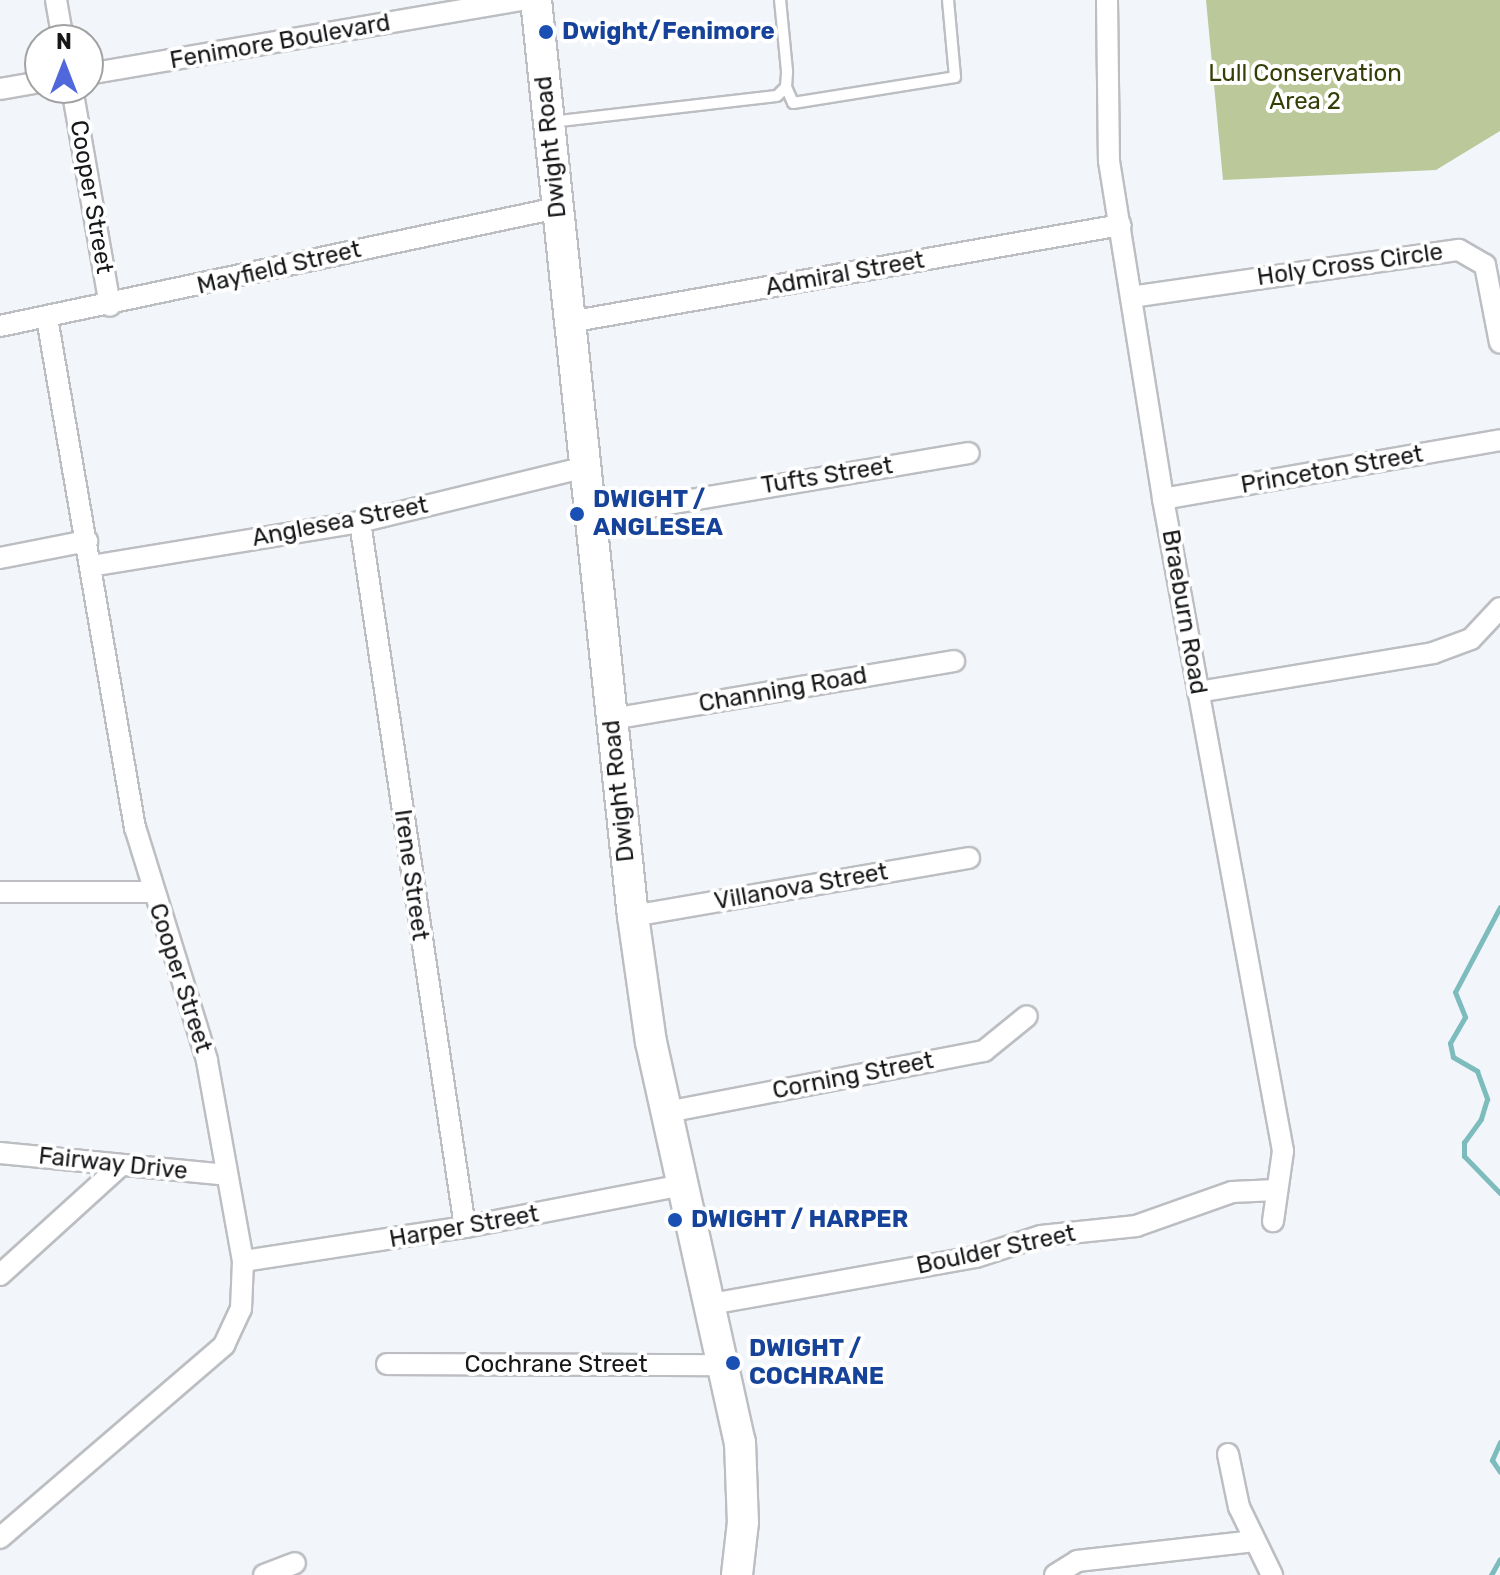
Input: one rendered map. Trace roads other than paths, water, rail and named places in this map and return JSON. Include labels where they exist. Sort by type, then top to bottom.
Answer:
[{"type":"main road","name":"Dwight Road","points":[[536,0],[633,916],[667,1112],[724,1365],[743,1476],[737,1575]]},
{"type":"street","points":[[56,0],[60,24]]},
{"type":"street","name":"Fenimore Boulevard","points":[[104,71],[519,0]]},
{"type":"street","name":"Braeburn Road","points":[[1107,0],[1107,142],[1163,499],[1283,1151],[1273,1221]]},
{"type":"street","points":[[0,89],[24,85]]},
{"type":"street","name":"Cooper Street","points":[[75,104],[110,306]]},
{"type":"street","name":"Mayfield Street","points":[[0,326],[110,306],[557,208]]},
{"type":"street","name":"Admiral Street","points":[[569,322],[1121,225]]},
{"type":"street","name":"Holy Cross Circle","points":[[1131,297],[1459,250],[1485,265],[1500,343]]},
{"type":"street","name":"Cooper Street","points":[[0,1538],[224,1345],[241,1309],[243,1261],[207,1060],[152,892],[135,828],[47,318]]},
{"type":"street","name":"Princeton Street","points":[[1163,499],[1500,440]]},
{"type":"street","name":"Tufts Street","points":[[591,517],[969,453]]},
{"type":"street","name":"Anglesea Street","points":[[91,566],[360,522],[586,467]]},
{"type":"street","name":"Irene Street","points":[[360,522],[465,1227]]},
{"type":"street","points":[[0,558],[87,541]]},
{"type":"street","points":[[1198,692],[1433,653],[1471,639],[1500,608]]},
{"type":"street","name":"Channing Road","points":[[612,719],[954,661]]},
{"type":"street","name":"Villanova Street","points":[[633,916],[969,858]]},
{"type":"street","points":[[0,892],[152,892]]},
{"type":"street","name":"Corning Street","points":[[667,1112],[984,1051],[1027,1016]]},
{"type":"street","name":"Fairway Drive","points":[[0,1153],[227,1175]]},
{"type":"street","points":[[0,1275],[120,1166]]},
{"type":"street","name":"Harper Street","points":[[243,1261],[465,1227],[684,1185]]},
{"type":"street","name":"Boulder Street","points":[[711,1304],[976,1257],[1041,1236],[1136,1226],[1232,1192],[1277,1190]]},
{"type":"street","name":"Cochrane Street","points":[[387,1364],[724,1365]]},
{"type":"street","points":[[1228,1454],[1235,1497],[1272,1575]]},
{"type":"street","points":[[1055,1575],[1077,1561],[1255,1541]]},
{"type":"street","points":[[264,1575],[295,1563]]},
{"type":"lane","points":[[780,0],[786,87],[793,103],[955,77],[948,0]]},
{"type":"lane","points":[[549,122],[765,100],[786,87]]},
{"type":"waterway","points":[[1500,907],[1455,992],[1465,1017],[1450,1043],[1453,1057],[1477,1071],[1487,1099],[1481,1119],[1464,1142],[1464,1156],[1500,1193]]},
{"type":"waterway","points":[[1500,1442],[1492,1460],[1500,1472]]},
{"type":"waterway","points":[[1491,1575],[1500,1559]]},
{"type":"place","name":"Dwight/Fenimore","points":[[546,32]]},
{"type":"place","name":"DWIGHT / ANGLESEA","points":[[577,514]]},
{"type":"place","name":"DWIGHT / HARPER","points":[[675,1220]]},
{"type":"place","name":"DWIGHT / COCHRANE","points":[[733,1363]]},
{"type":"park label","name":"Lull Conservation Area 2","points":[[1305,88]]}]
